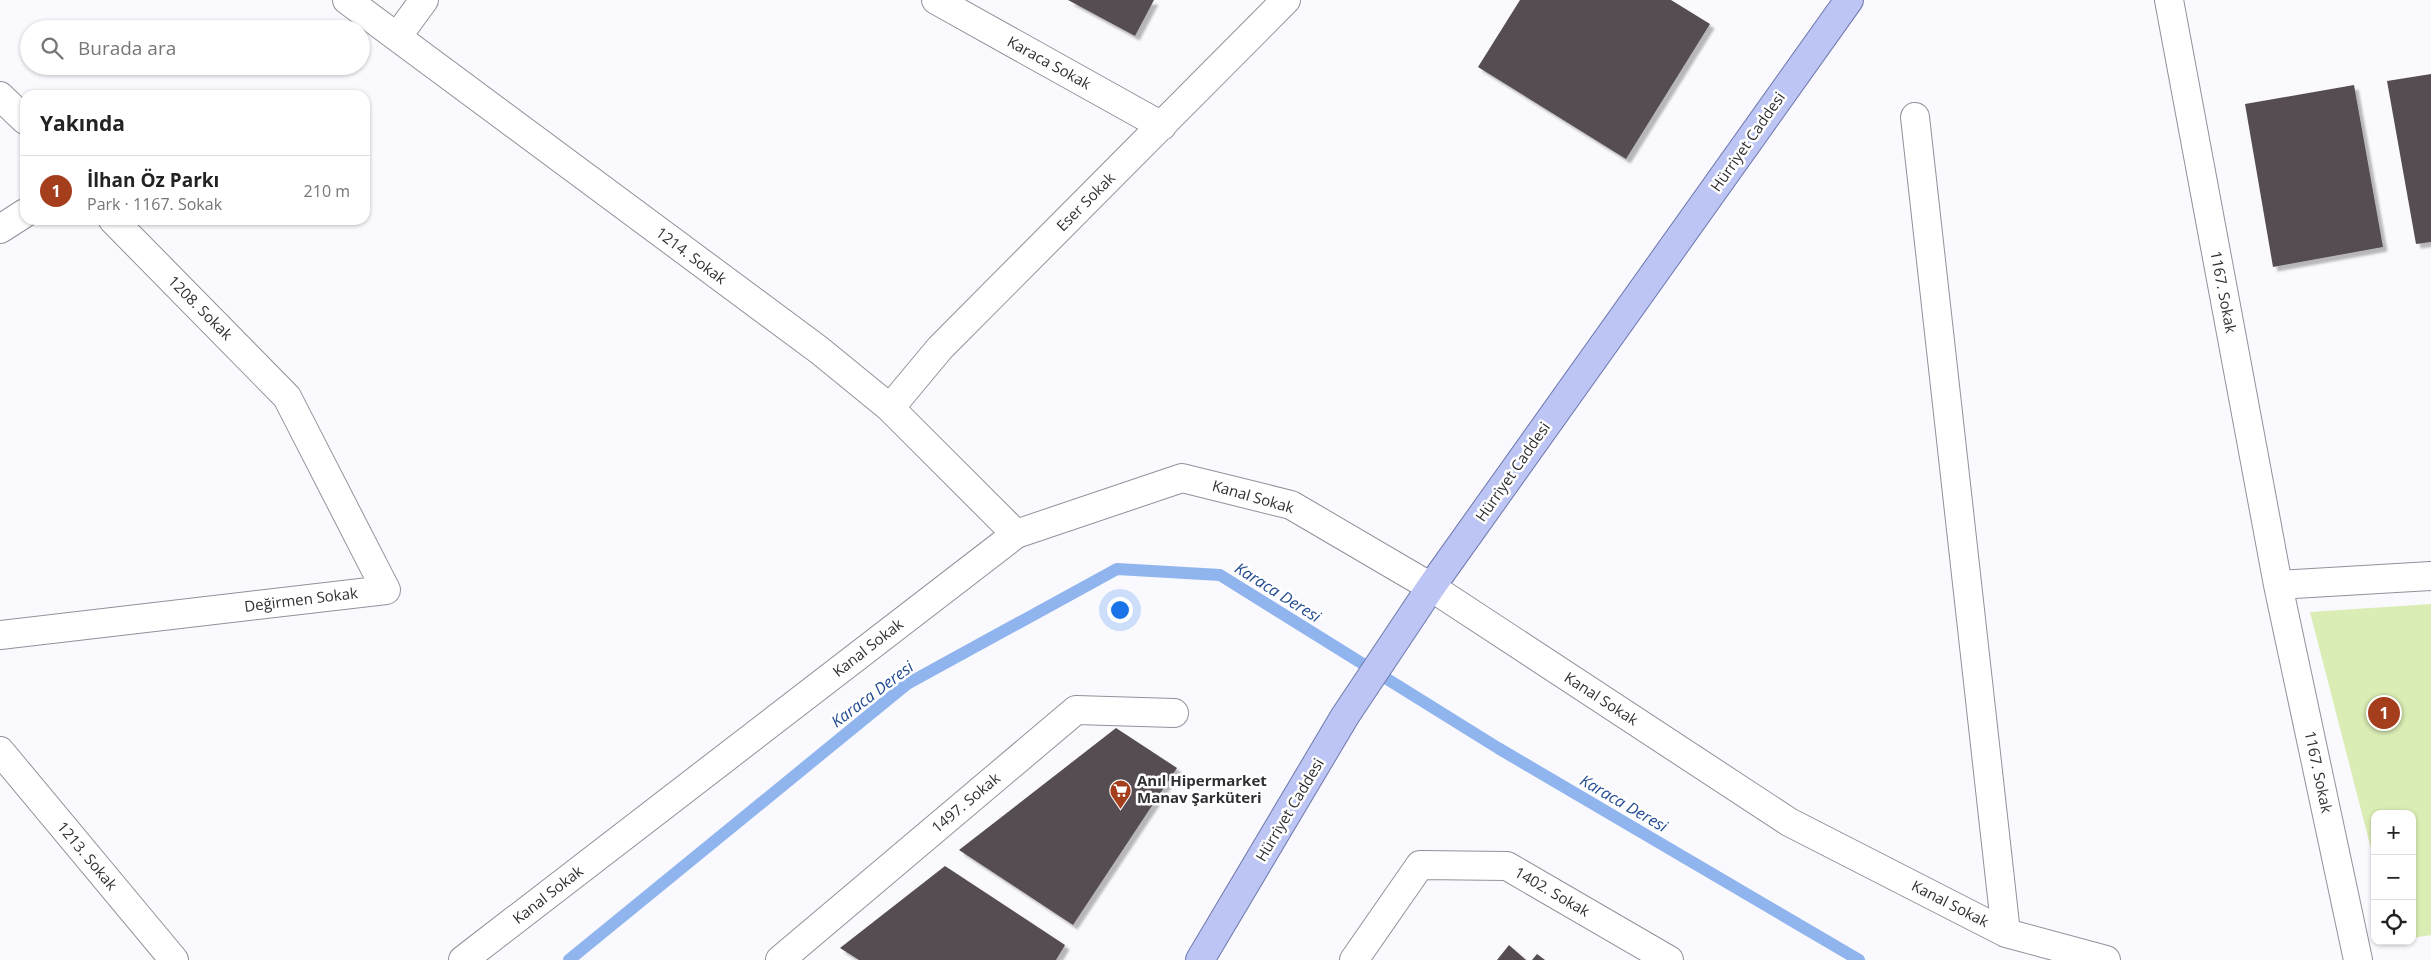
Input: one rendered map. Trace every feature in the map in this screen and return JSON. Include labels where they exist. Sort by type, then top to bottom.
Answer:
[{"type":"main road","name":"Hürriyet Caddesi","points":[[1200,960],[1346,716],[1432,587],[1849,0]]},
{"type":"street","name":"1214. Sokak","points":[[347,0],[819,350],[890,408],[1016,534]]},
{"type":"street","points":[[397,37],[424,0]]},
{"type":"street","name":"Karaca Sokak","points":[[936,0],[1162,126]]},
{"type":"street","name":"Eser Sokak","points":[[890,408],[940,348],[1286,0]]},
{"type":"street","name":"1167. Sokak","points":[[2169,0],[2278,585],[2358,960]]},
{"type":"street","points":[[0,96],[20,115]]},
{"type":"street","points":[[1915,117],[2006,933]]},
{"type":"street","points":[[0,230],[20,216]]},
{"type":"street","name":"1208. Sokak","points":[[118,225],[287,397]]},
{"type":"street","name":"Değirmen Sokak","points":[[0,635],[386,590],[287,397]]},
{"type":"street","name":"Kanal Sokak","points":[[463,960],[1016,534],[1182,478],[1291,505],[1432,587],[1789,822],[2006,933],[2106,960]]},
{"type":"street","points":[[2278,585],[2431,576]]},
{"type":"street","name":"1497. Sokak","points":[[780,960],[1076,710],[1174,713]]},
{"type":"street","name":"1213. Sokak","points":[[0,751],[174,960]]},
{"type":"street","name":"1402. Sokak","points":[[1354,960],[1420,865],[1507,866],[1669,960]]},
{"type":"green space","points":[[2431,604],[2431,935],[2416,937],[2416,810],[2371,810],[2371,848],[2310,612]]},
{"type":"building","points":[[1068,0],[1154,0],[1135,36]]},
{"type":"building","points":[[1520,0],[1671,0],[1710,24],[1626,159],[1478,67]]},
{"type":"building","points":[[2431,74],[2431,242],[2416,244],[2387,81]]},
{"type":"building","points":[[2354,85],[2383,247],[2273,267],[2245,104]]},
{"type":"building","points":[[1116,728],[1177,768],[1073,925],[959,850]]},
{"type":"building","points":[[945,866],[1065,945],[1056,960],[859,960],[840,948]]},
{"type":"building","points":[[1509,945],[1526,960],[1497,960]]},
{"type":"building","points":[[1537,954],[1545,960],[1532,960]]},
{"type":"waterway","name":"Karaca Deresi","points":[[569,960],[907,684],[1117,569],[1220,575],[1498,748],[1859,960]]},
{"type":"place","name":"İlhan Öz Parkı","points":[[2384,713]]},
{"type":"place","name":"Anıl Hipermarket Manav Şarküteri","points":[[1121,809]]}]
